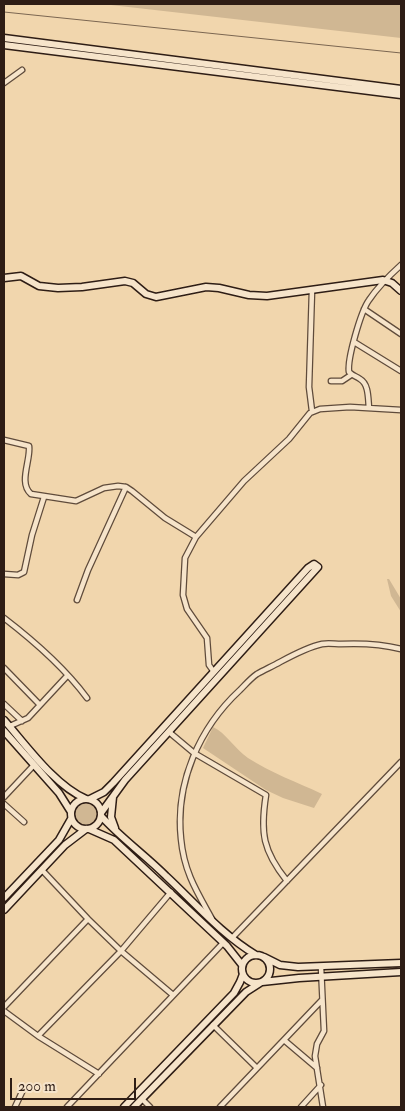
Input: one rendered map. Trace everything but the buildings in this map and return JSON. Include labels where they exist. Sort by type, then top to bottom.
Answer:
[{"type":"street","points":[[4,38],[401,89]]},
{"type":"street","points":[[4,44],[401,95]]},
{"type":"street","points":[[4,84],[22,70]]},
{"type":"street","points":[[369,408],[364,384],[361,379],[352,375],[348,369],[354,342],[369,299],[401,265]]},
{"type":"street","points":[[4,278],[21,276],[39,286],[58,288],[82,288],[125,281],[133,283],[150,295],[159,297],[206,287],[260,296],[386,281],[392,283],[401,291]]},
{"type":"street","points":[[312,290],[309,387],[312,411]]},
{"type":"street","points":[[364,309],[401,334]]},
{"type":"street","points":[[354,342],[401,371]]},
{"type":"street","points":[[331,382],[342,381],[352,375]]},
{"type":"street","points":[[214,672],[209,665],[208,645],[205,635],[187,609],[183,595],[184,564],[188,549],[196,537],[244,481],[289,439],[305,416],[312,411],[320,409],[369,408],[401,410]]},
{"type":"street","points":[[4,440],[30,446],[25,488],[30,494],[76,501],[109,487],[126,487],[159,514],[196,537]]},
{"type":"street","points":[[77,600],[88,570],[126,487]]},
{"type":"street","points":[[4,574],[18,575],[24,572],[32,535],[44,497]]},
{"type":"street","points":[[4,898],[58,840],[71,815],[74,804],[104,792],[308,568],[314,564],[318,567],[125,780],[101,814],[98,824],[66,845],[4,910]]},
{"type":"street","points":[[4,618],[39,646],[87,698]]},
{"type":"street","points":[[214,923],[195,890],[184,859],[180,822],[184,786],[194,753],[206,731],[224,705],[256,675],[292,656],[322,644],[363,643],[388,645],[401,649]]},
{"type":"street","points":[[4,668],[40,705]]},
{"type":"street","points":[[10,726],[22,721],[67,676]]},
{"type":"street","points":[[4,704],[22,721]]},
{"type":"street","points":[[4,720],[60,782],[72,792],[98,804],[101,814],[116,832],[166,875],[214,923],[256,955],[264,957],[275,964],[286,966],[321,967],[401,963]]},
{"type":"street","points":[[4,731],[59,793],[77,826],[114,840],[171,892],[223,943],[242,965],[243,974],[234,994],[124,1107]]},
{"type":"street","points":[[169,732],[194,753],[266,795],[262,820],[265,841],[273,862],[287,881]]},
{"type":"street","points":[[232,938],[401,762]]},
{"type":"street","points":[[4,797],[34,765]]},
{"type":"street","points":[[113,795],[111,817],[116,832]]},
{"type":"street","points":[[4,804],[24,822]]},
{"type":"street","points":[[42,870],[121,951],[174,995]]},
{"type":"street","points":[[189,898],[195,890]]},
{"type":"street","points":[[38,1036],[121,951],[171,892]]},
{"type":"street","points":[[4,1007],[88,919]]},
{"type":"street","points":[[67,1107],[223,943]]},
{"type":"street","points":[[242,965],[247,958],[256,955]]},
{"type":"street","points":[[134,1107],[246,992],[269,976],[268,962],[264,957]]},
{"type":"street","points":[[321,967],[324,1031],[316,1048],[323,1107]]},
{"type":"street","points":[[243,974],[251,982],[261,982],[401,972]]},
{"type":"street","points":[[220,1107],[322,1000]]},
{"type":"street","points":[[4,1011],[38,1036],[98,1074]]},
{"type":"street","points":[[214,1025],[257,1068]]},
{"type":"street","points":[[284,1040],[318,1068]]},
{"type":"street","points":[[301,1107],[321,1085]]},
{"type":"street","points":[[15,1107],[22,1092]]},
{"type":"street","points":[[142,1099],[150,1107]]},
{"type":"shaded area","points":[[102,4],[401,4],[401,38]]},
{"type":"shaded area","points":[[387,579],[389,579],[401,599],[401,612],[391,596]]},
{"type":"shaded area","points":[[213,727],[248,758],[275,773],[322,794],[314,808],[283,798],[266,790],[203,748]]},
{"type":"shaded area","points":[[86,803],[96,810],[97,814],[90,824],[86,825],[76,818],[75,814],[82,804]]},
{"type":"waterway","points":[[4,12],[401,53]]}]
